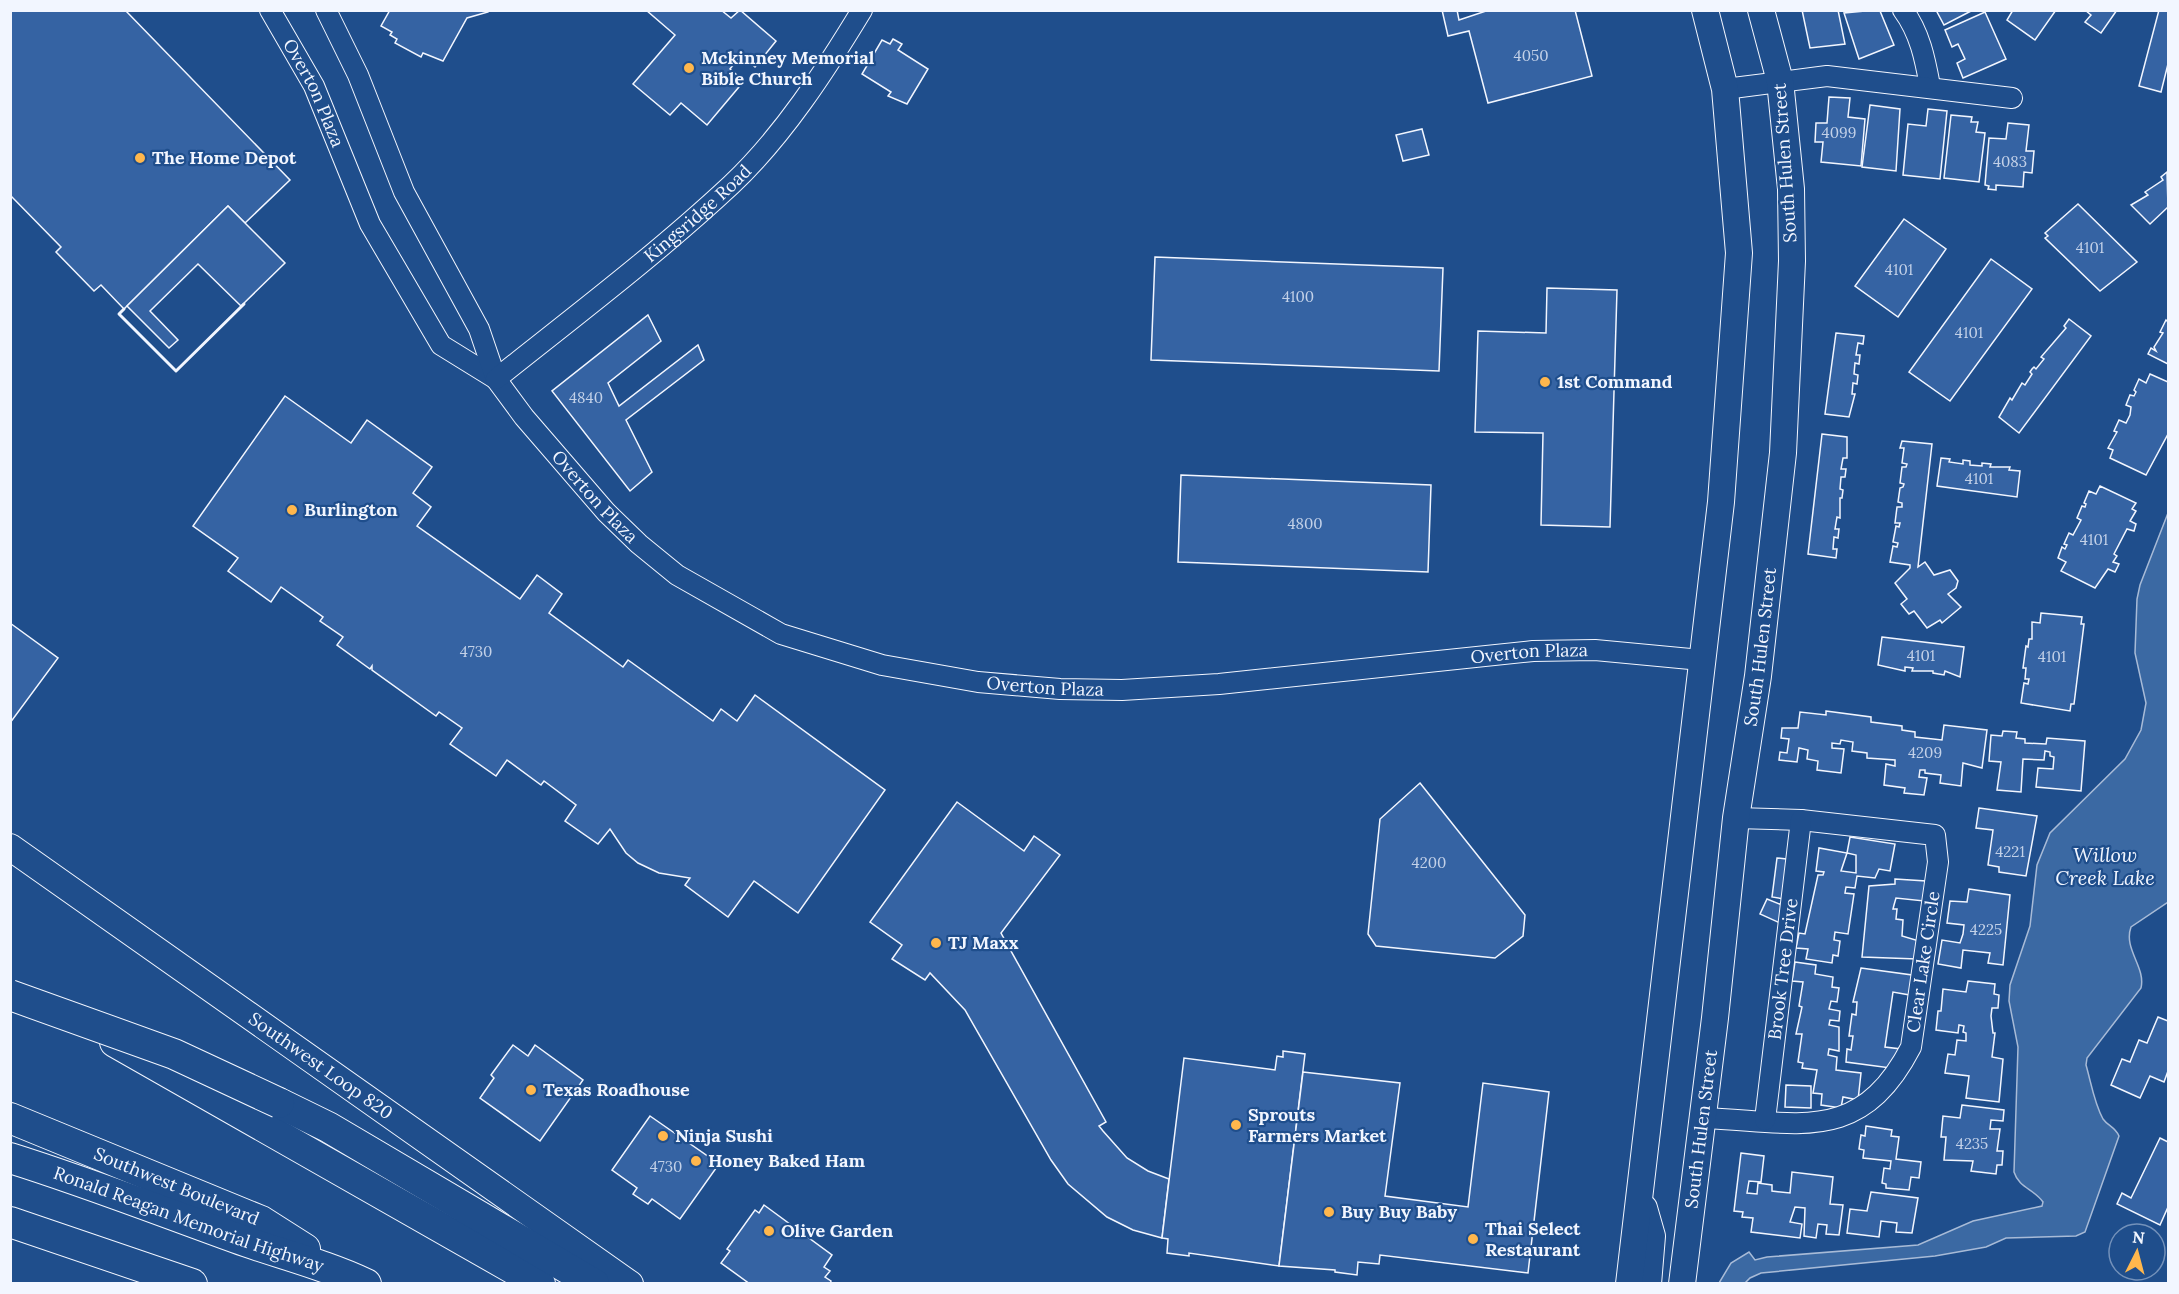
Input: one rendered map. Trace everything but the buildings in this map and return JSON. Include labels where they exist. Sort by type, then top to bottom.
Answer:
[{"type":"highway","points":[[10,983],[540,1284]]},
{"type":"highway","points":[[10,995],[174,1054],[279,1103],[337,1132],[594,1284]]},
{"type":"highway","name":"Southwest Boulevard","points":[[10,1118],[261,1221],[335,1269]]},
{"type":"highway","name":"Ronald Reagan Memorial Highway","points":[[10,1158],[138,1201],[237,1239],[335,1269],[366,1284]]},
{"type":"highway","points":[[10,1222],[192,1284]]},
{"type":"main road","points":[[1629,1284],[1721,502],[1740,243],[1725,89],[1705,10]]},
{"type":"main road","name":"South Hulen Street","points":[[1682,1284],[1736,818],[1758,676],[1783,453],[1792,261],[1791,189],[1780,81],[1761,10]]},
{"type":"main road","name":"Southwest Loop 820","points":[[10,847],[630,1284]]},
{"type":"main road","points":[[1640,1193],[1652,1236],[1648,1284]]},
{"type":"street","name":"Overton Plaza","points":[[270,10],[314,86],[370,224],[441,345],[496,379]]},
{"type":"street","name":"Overton Plaza","points":[[326,10],[358,75],[404,192],[478,329],[496,379],[524,417],[606,512],[639,544],[677,575],[781,634],[882,665],[978,682],[1060,689],[1122,690],[1220,684],[1533,651],[1595,650],[1701,660]]},
{"type":"street","name":"Kingsridge Road","points":[[496,379],[640,263],[732,183],[767,146],[837,52],[862,10]]},
{"type":"street","points":[[1903,10],[1914,25],[1925,57],[1930,86]]},
{"type":"street","points":[[1725,89],[1827,76],[1930,86],[2012,98]]},
{"type":"street","name":"Clear Lake Circle","points":[[1702,1118],[1802,1124],[1835,1121],[1859,1110],[1878,1096],[1900,1067],[1911,1047],[1917,1023],[1938,862],[1935,835],[1801,820],[1736,818]]},
{"type":"street","name":"Brook Tree Drive","points":[[1765,1120],[1801,820]]},
{"type":"water","name":"Willow Creek Lake","points":[[2168,513],[2168,902],[2131,927],[2130,943],[2142,980],[2141,988],[2087,1058],[2086,1065],[2100,1113],[2119,1136],[2085,1232],[2076,1236],[2006,1238],[1986,1247],[1935,1256],[1761,1273],[1745,1283],[1719,1283],[1731,1263],[1749,1252],[1755,1260],[1767,1257],[1918,1245],[1973,1221],[2042,1206],[2043,1202],[2019,1182],[2014,1172],[2018,1047],[2009,1001],[2010,985],[2030,926],[2037,865],[2050,833],[2125,759],[2141,730],[2146,703],[2135,653],[2137,599],[2140,585]]},
{"type":"wall","points":[[124,309],[119,314],[176,371],[244,304]]},
{"type":"place","name":"Mckinney Memorial Bible Church","points":[[689,68]]},
{"type":"place","name":"The Home Depot","points":[[140,158]]},
{"type":"place","name":"1st Command","points":[[1545,382]]},
{"type":"place","name":"Burlington","points":[[292,510]]},
{"type":"place","name":"TJ Maxx","points":[[936,943]]},
{"type":"place","name":"Texas Roadhouse","points":[[531,1090]]},
{"type":"place","name":"Sprouts Farmers Market","points":[[1236,1125]]},
{"type":"place","name":"Ninja Sushi","points":[[663,1136]]},
{"type":"place","name":"Honey Baked Ham","points":[[696,1161]]},
{"type":"place","name":"Buy Buy Baby","points":[[1329,1212]]},
{"type":"place","name":"Olive Garden","points":[[769,1231]]},
{"type":"place","name":"Thai Select Restaurant","points":[[1473,1239]]}]
